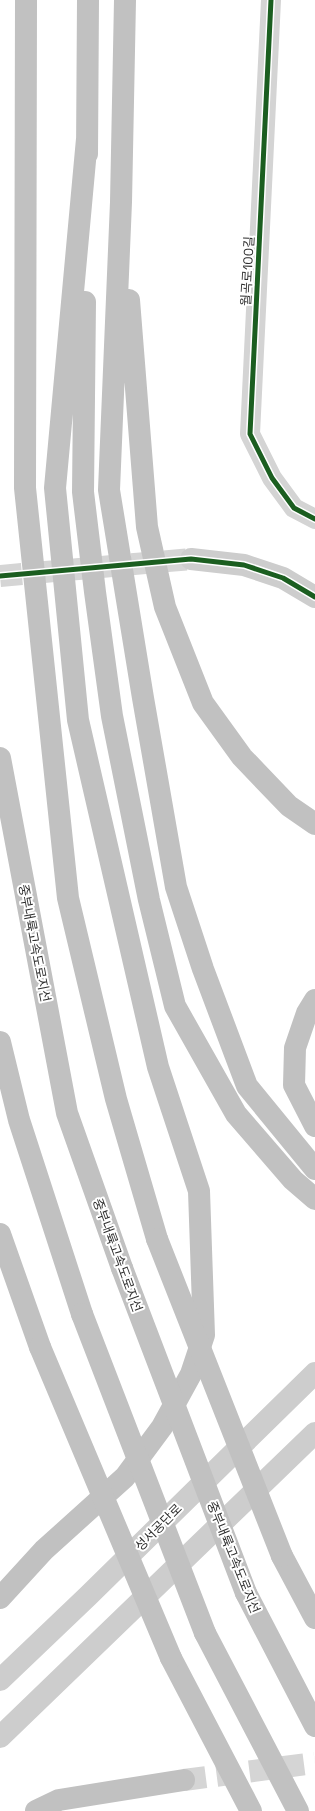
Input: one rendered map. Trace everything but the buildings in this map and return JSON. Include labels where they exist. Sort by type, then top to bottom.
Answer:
[{"type":"highway","points":[[26,0],[25,488],[68,898],[116,1099],[157,1239],[282,1556],[315,1618]]},
{"type":"highway","points":[[88,0],[83,492],[112,716],[149,900],[175,1006],[236,1114],[292,1180],[315,1199]]},
{"type":"highway","points":[[125,0],[122,202],[109,490],[141,690],[176,887],[203,969],[247,1086],[315,1169]]},
{"type":"highway","points":[[0,1598],[44,1550],[125,1477],[162,1427],[191,1374],[204,1335],[199,1191],[158,1066],[78,720],[55,488],[87,139]]},
{"type":"highway","points":[[122,202],[147,527],[165,607],[203,703],[242,757],[289,806],[315,824]]},
{"type":"highway","name":"중부내륙고속도로지선","points":[[0,758],[67,1113],[122,1268],[246,1593],[315,1726]]},
{"type":"highway","points":[[315,1000],[307,1013],[295,1048],[294,1086],[315,1126]]},
{"type":"highway","points":[[0,1042],[18,1120],[82,1314],[205,1633],[298,1811]]},
{"type":"highway","points":[[0,1234],[40,1347],[171,1658],[251,1811]]},
{"type":"highway","points":[[36,1811],[59,1800],[184,1780]]},
{"type":"main road","points":[[191,559],[244,565],[283,578],[315,597]]},
{"type":"main road","name":"성서공단로","points":[[0,1680],[88,1596],[315,1373]]},
{"type":"main road","points":[[0,1737],[315,1433]]},
{"type":"street","name":"월곡로100길","points":[[271,0],[250,434],[272,478],[294,508],[315,519]]},
{"type":"tunnel","points":[[0,576],[191,559]]},
{"type":"tunnel","points":[[184,1780],[315,1763]]},
{"type":"cycle path","points":[[271,0],[250,434],[272,478],[294,508],[315,519]]},
{"type":"cycle path","points":[[0,576],[191,559],[244,565],[283,578],[315,597]]}]
